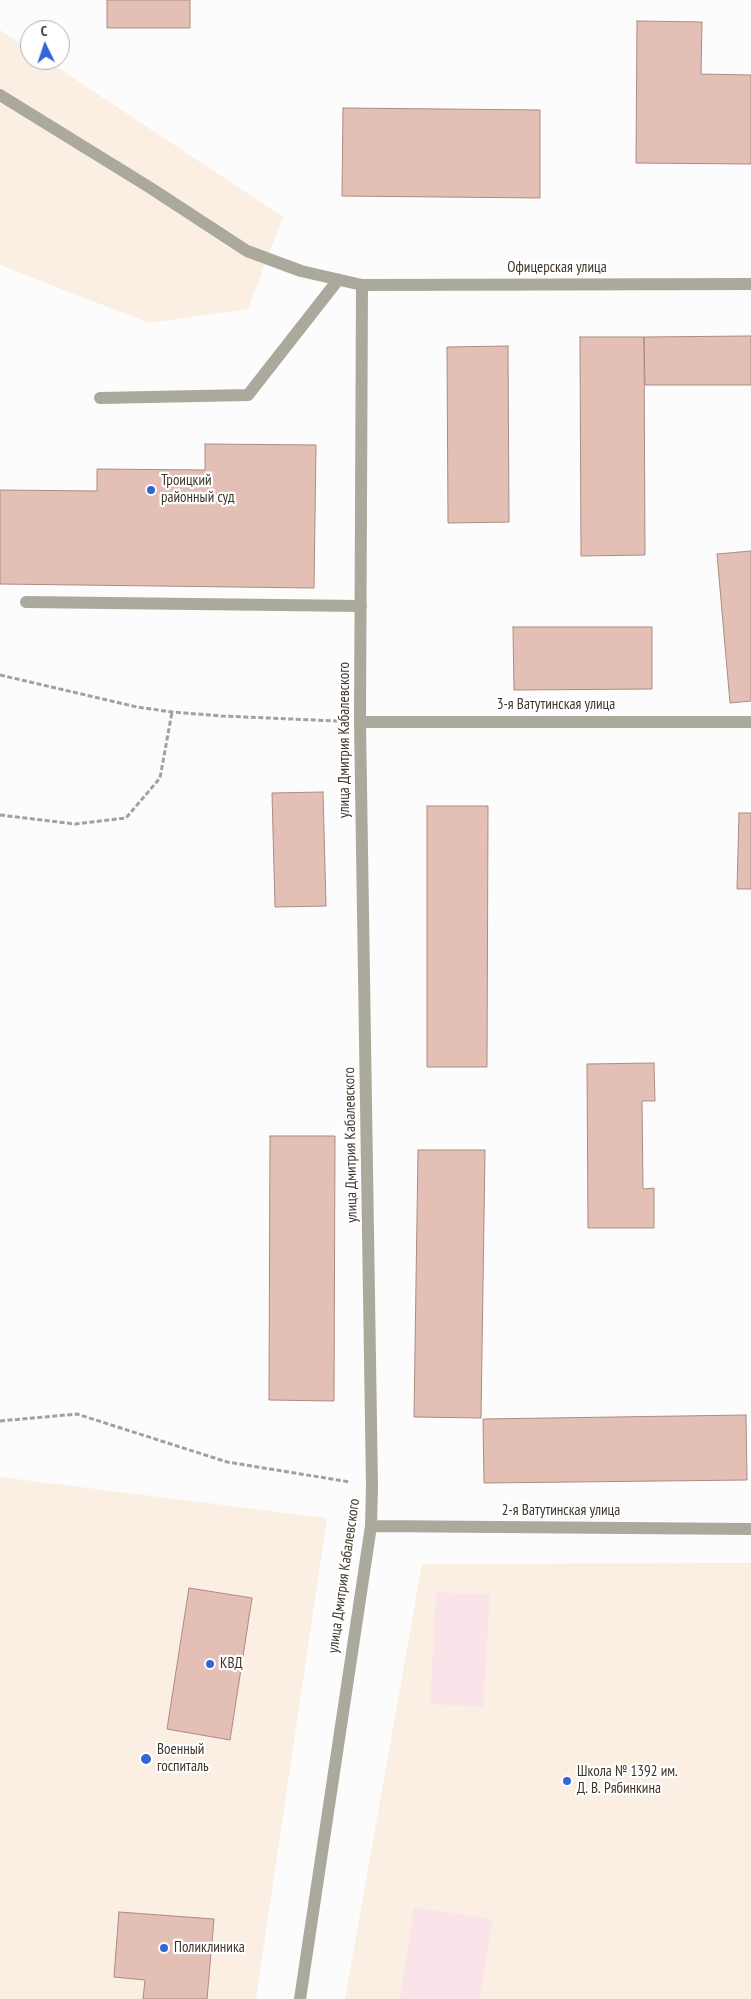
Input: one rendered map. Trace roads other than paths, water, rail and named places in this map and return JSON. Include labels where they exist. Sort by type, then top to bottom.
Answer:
[{"type":"street","name":"Офицерская улица","points":[[0,95],[149,187],[247,251],[301,271],[362,285],[751,284]]},
{"type":"street","points":[[100,398],[248,395],[338,280]]},
{"type":"street","name":"улица Дмитрия Кабалевского","points":[[300,1999],[371,1526],[372,1486],[360,722],[362,285]]},
{"type":"street","points":[[26,602],[361,606]]},
{"type":"street","name":"3-я Ватутинская улица","points":[[360,722],[751,722]]},
{"type":"street","name":"2-я Ватутинская улица","points":[[371,1526],[751,1529]]},
{"type":"place","name":"Троицкий районный суд","points":[[151,490]]},
{"type":"place","name":"КВД","points":[[210,1664]]},
{"type":"place","name":"Военный госпиталь","points":[[146,1759]]},
{"type":"place","name":"Школа № 1392 им. Д. В. Рябинкина","points":[[567,1781]]},
{"type":"place","name":"Поликлиника","points":[[164,1948]]}]
